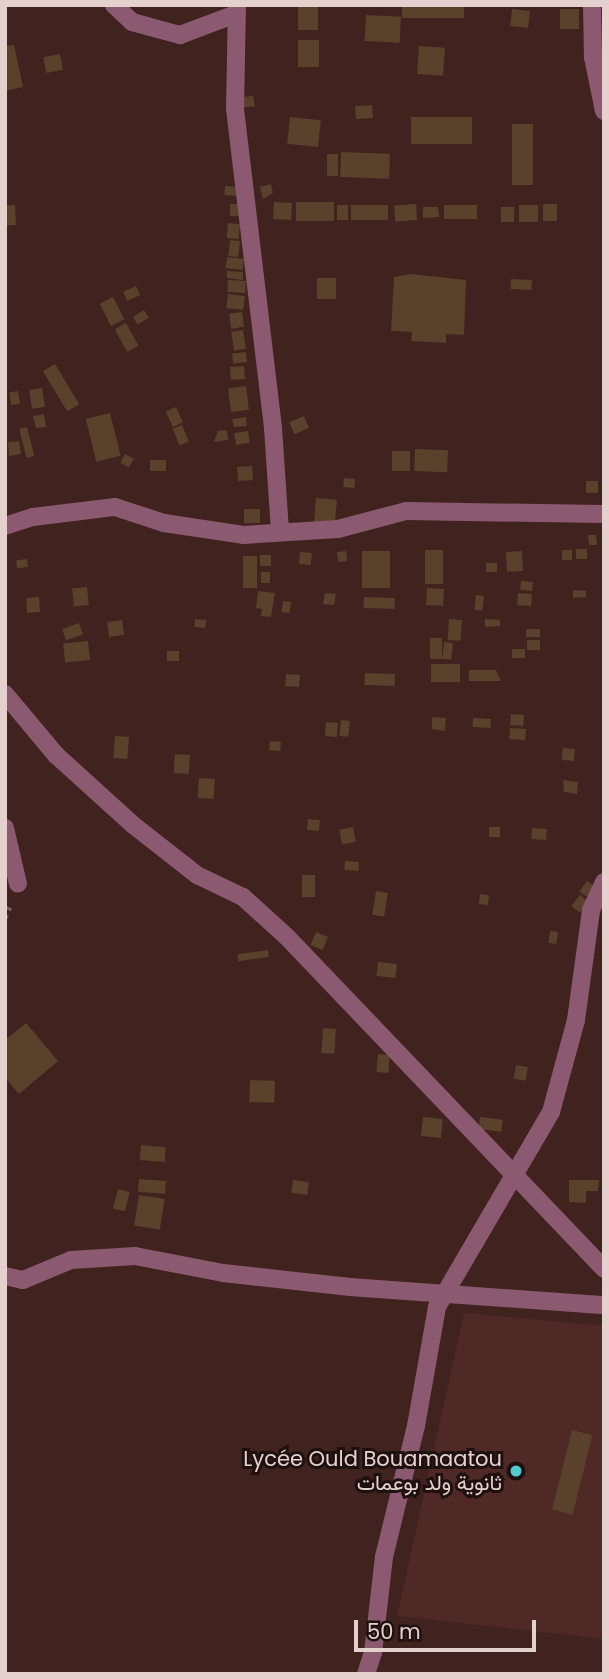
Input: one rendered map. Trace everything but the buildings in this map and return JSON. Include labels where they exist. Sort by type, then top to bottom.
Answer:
[{"type":"street","points":[[114,5],[132,22],[180,35],[236,10],[235,109],[273,428],[280,531]]},
{"type":"street","points":[[592,5],[593,57],[604,111]]},
{"type":"street","points":[[5,526],[33,517],[115,507],[164,523],[243,536],[280,531],[338,529],[406,511],[604,514]]},
{"type":"street","points":[[5,694],[56,755],[132,824],[197,875],[243,897],[287,937],[366,1024],[517,1174],[604,1269]]},
{"type":"street","points":[[5,828],[18,884]]},
{"type":"street","points":[[366,1674],[373,1653],[384,1558],[416,1426],[437,1307],[551,1112],[576,1020],[592,910],[604,882]]},
{"type":"street","points":[[5,1276],[23,1280],[71,1260],[135,1256],[223,1273],[444,1295],[604,1305]]},
{"type":"shaded area","name":"Lycée Ould Bouamaatou ثانوية ولد بوعمات","points":[[464,1313],[604,1326],[604,1639],[397,1616]]},
{"type":"place","name":"Lycée Ould Bouamaatou ثانوية ولد بوعمات","points":[[516,1471]]}]
